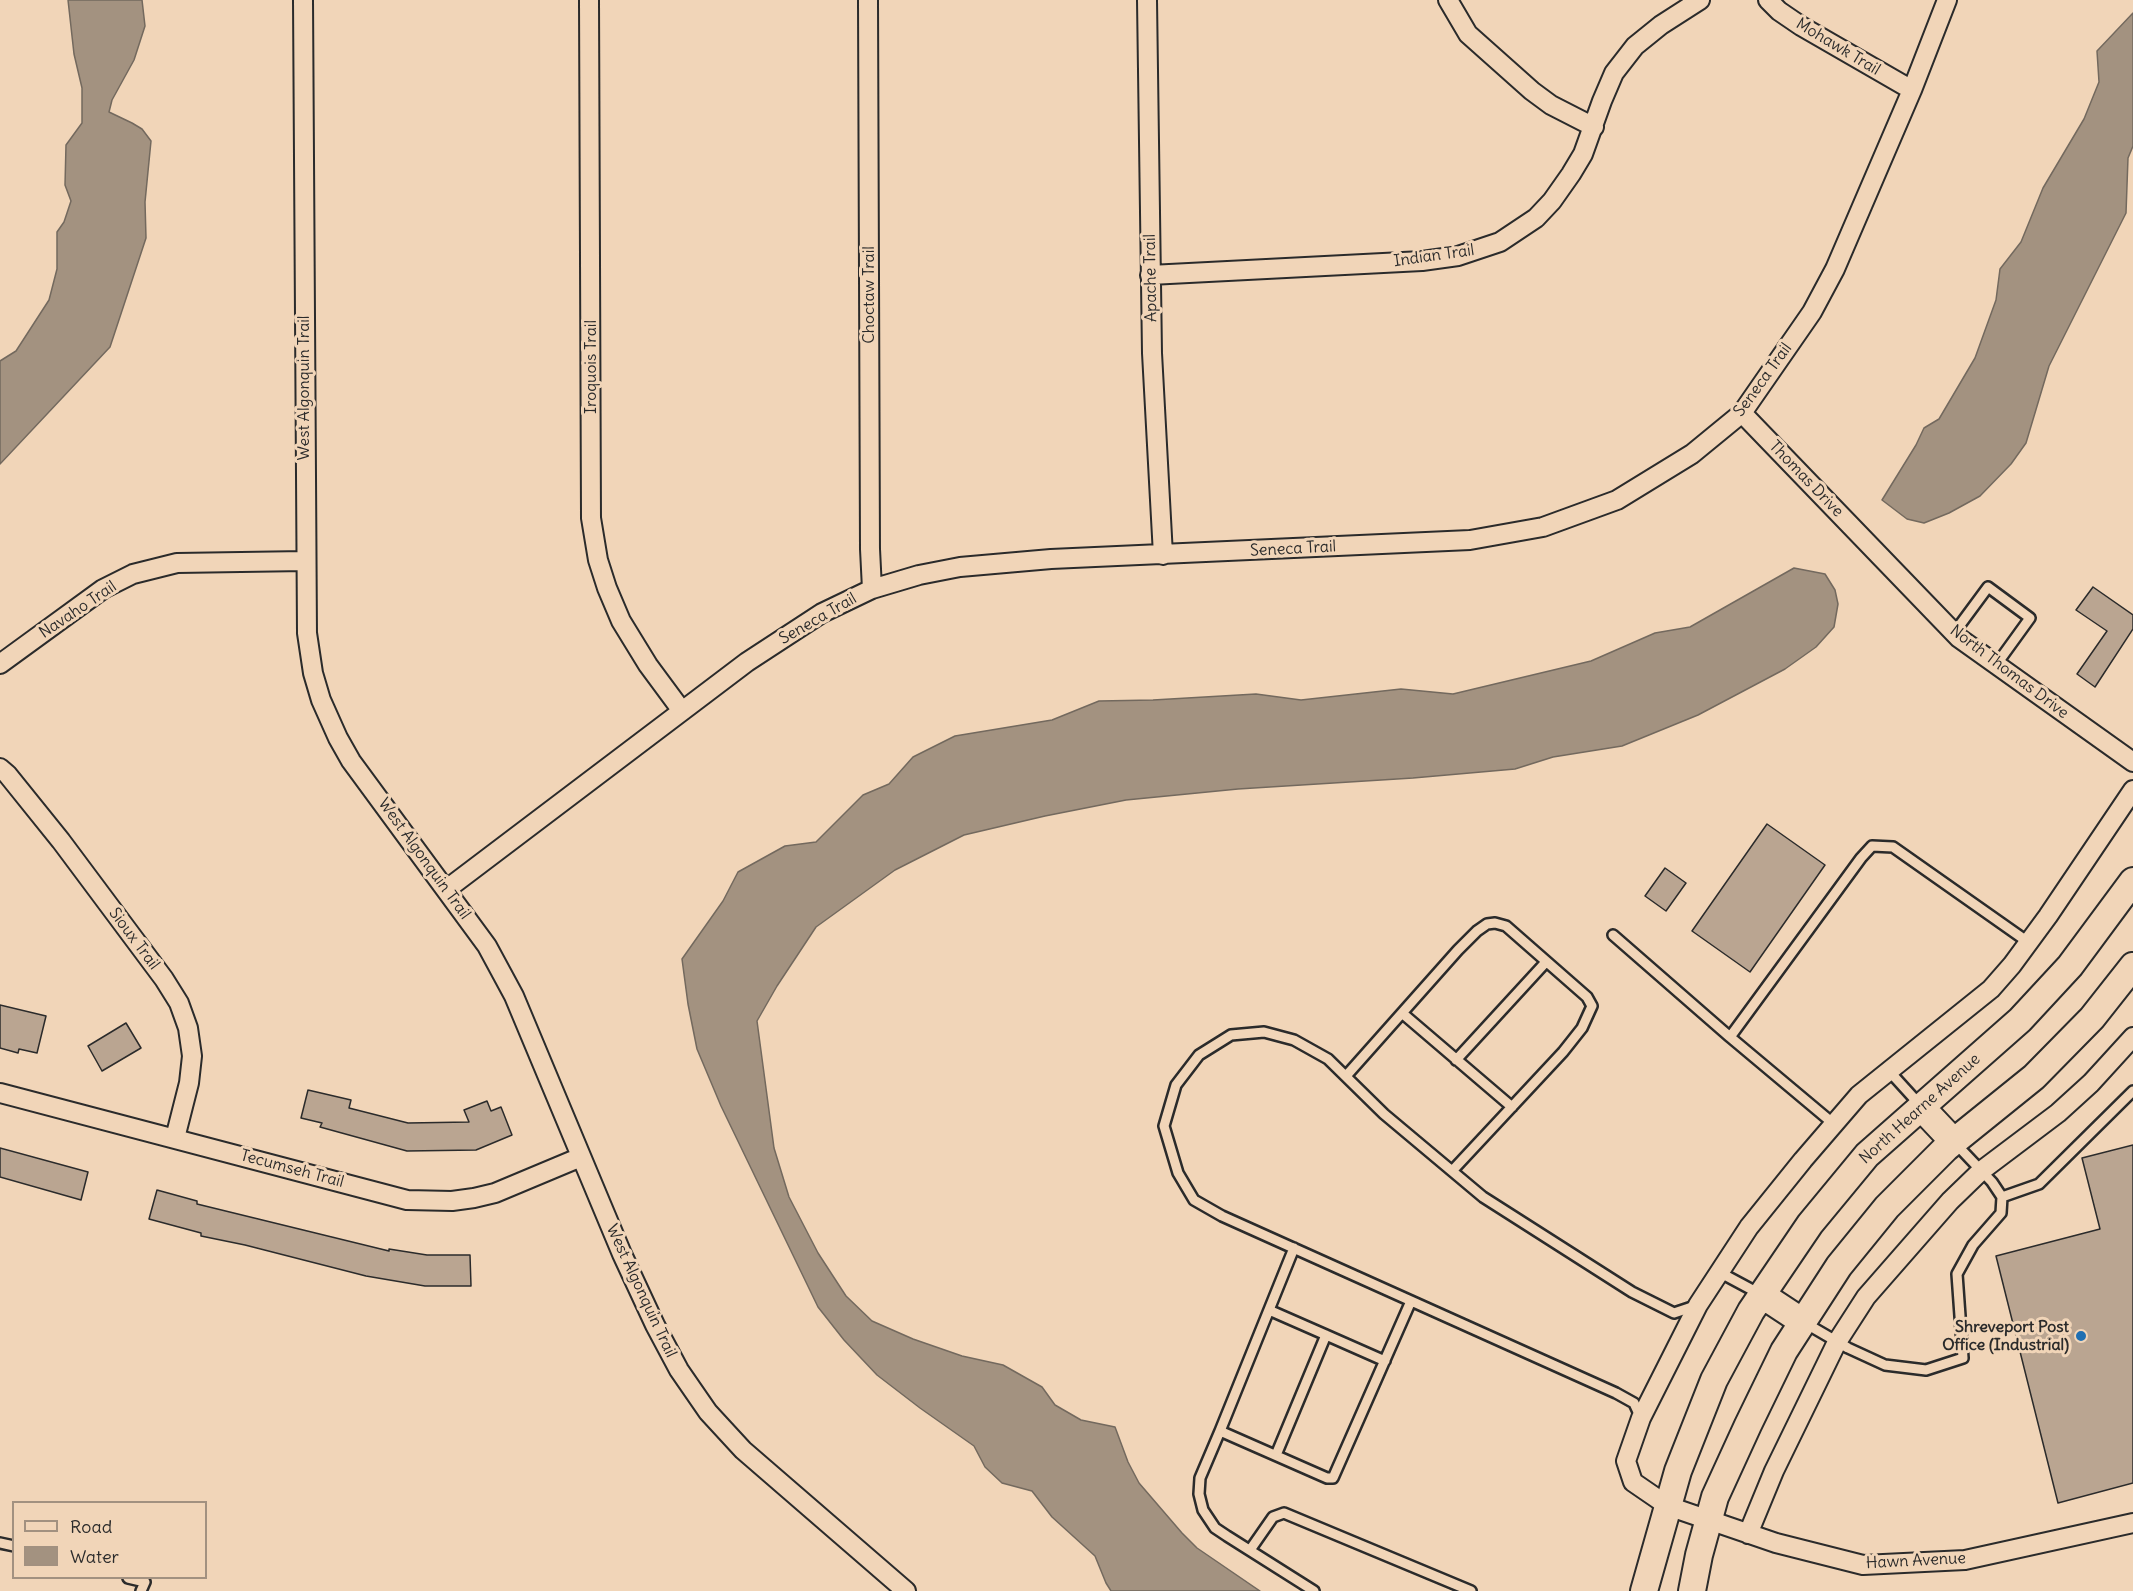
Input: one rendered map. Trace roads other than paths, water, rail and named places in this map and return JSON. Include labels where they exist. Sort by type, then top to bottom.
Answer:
[{"type":"street","name":"West Algonquin Trail","points":[[303,0],[307,633],[313,673],[333,728],[351,761],[487,946],[514,996],[581,1157],[655,1325],[679,1370],[708,1412],[743,1450],[906,1591]]},
{"type":"street","name":"Iroquois Trail","points":[[589,0],[591,518],[598,560],[621,621],[648,665],[682,711]]},
{"type":"street","name":"Choctaw Trail","points":[[868,0],[872,589]]},
{"type":"street","name":"Apache Trail","points":[[1147,0],[1152,353],[1162,555]]},
{"type":"street","points":[[1448,0],[1468,34],[1532,91],[1551,105],[1594,127]]},
{"type":"street","name":"Indian Trail","points":[[1150,275],[1422,261],[1458,256],[1500,242],[1536,218],[1552,201],[1571,174],[1583,154],[1614,73],[1635,46],[1661,25],[1700,0]]},
{"type":"street","name":"Mohawk Trail","points":[[1768,0],[1779,11],[1801,26],[1912,90]]},
{"type":"street","name":"Seneca Trail","points":[[447,889],[747,662],[822,613],[872,589],[919,575],[960,567],[1050,559],[1470,540],[1543,527],[1617,500],[1692,454],[1742,413],[1812,312],[1835,269],[1912,90],[1947,0]]},
{"type":"street","name":"Thomas Drive","points":[[1742,413],[1869,546]]},
{"type":"street","name":"North Thomas Drive","points":[[1869,546],[1954,633],[2133,762]]},
{"type":"street","name":"Navaho Trail","points":[[0,664],[103,589],[133,574],[177,563],[305,561]]},
{"type":"street","name":"Sioux Trail","points":[[0,768],[61,841],[164,979],[179,1003],[188,1028],[192,1056],[189,1083],[175,1138]]},
{"type":"street","name":"Hawn Avenue","points":[[2133,790],[2028,942],[1991,988],[1859,1095],[1749,1227],[1698,1305],[1641,1418],[1626,1461],[1633,1482],[1668,1506],[1776,1543],[1863,1565],[1965,1560],[2133,1523]]},
{"type":"street","name":"North Hearne Avenue","points":[[1644,1591],[1678,1471],[1714,1380],[1751,1311],[1810,1224],[1866,1155],[2020,1020],[2070,966],[2133,880]]},
{"type":"street","points":[[1692,1591],[1715,1497],[1784,1351],[1839,1266],[1887,1207],[1954,1142],[2034,1077],[2092,1018],[2133,966]]},
{"type":"street","points":[[1748,1534],[1774,1471],[1837,1342],[1866,1297],[1950,1201],[1981,1171],[2058,1113],[2091,1083],[2133,1037]]},
{"type":"street","name":"Tecumseh Trail","points":[[0,1093],[407,1200],[429,1202],[463,1200],[495,1192],[581,1157]]},
{"type":"street","points":[[1921,1107],[1954,1142]]},
{"type":"street","points":[[1762,1295],[1803,1322]]},
{"type":"lane","points":[[1954,633],[1988,587],[2030,618],[1996,665]]},
{"type":"lane","points":[[1730,1037],[1872,846],[1893,847],[2028,942]]},
{"type":"lane","points":[[1346,1076],[1458,950],[1487,924],[1496,923],[1506,926],[1587,997],[1592,1006],[1582,1028],[1563,1052],[1452,1171]]},
{"type":"lane","points":[[1613,935],[1835,1125]]},
{"type":"lane","points":[[1456,1060],[1546,962]]},
{"type":"lane","points":[[1402,1013],[1512,1107]]},
{"type":"lane","points":[[1641,1418],[1634,1403],[1616,1393],[1222,1216],[1194,1200],[1178,1173],[1164,1126],[1176,1085],[1199,1055],[1231,1035],[1264,1032],[1294,1040],[1328,1059],[1384,1114],[1483,1197],[1632,1292],[1674,1313],[1698,1305]]},
{"type":"lane","points":[[1890,1071],[1921,1107]]},
{"type":"lane","points":[[2002,1197],[2039,1184],[2133,1090]]},
{"type":"lane","points":[[1803,1322],[1837,1342],[1885,1365],[1926,1370],[1963,1358],[1957,1274],[1973,1245],[2001,1213],[2002,1197],[1992,1182],[1954,1142]]},
{"type":"lane","points":[[1293,1248],[1200,1478],[1199,1501],[1215,1528],[1314,1591]]},
{"type":"lane","points":[[1719,1272],[1762,1295]]},
{"type":"lane","points":[[1220,1431],[1327,1478],[1333,1478],[1410,1301]]},
{"type":"lane","points":[[1269,1310],[1385,1361]]},
{"type":"lane","points":[[1276,1455],[1326,1335]]},
{"type":"lane","points":[[1250,1550],[1273,1517],[1284,1513],[1471,1591]]},
{"type":"lane","points":[[132,1579],[145,1582],[141,1591]]},
{"type":"water","points":[[68,0],[142,0],[145,26],[134,60],[112,100],[109,112],[142,129],[151,141],[145,202],[146,238],[110,347],[0,464],[0,361],[16,351],[49,300],[57,269],[57,232],[64,222],[71,201],[65,185],[66,145],[82,123],[82,88],[74,54]]},
{"type":"water","points":[[2133,13],[2133,146],[2128,158],[2126,213],[2049,366],[2026,443],[2011,464],[1980,496],[1949,513],[1924,523],[1907,519],[1882,500],[1924,428],[1939,419],[1975,358],[1996,300],[2000,269],[2021,242],[2043,188],[2084,119],[2099,82],[2097,51]]},
{"type":"water","points":[[1794,568],[1825,574],[1835,590],[1838,604],[1834,627],[1816,647],[1785,669],[1698,715],[1622,746],[1553,757],[1515,769],[1238,789],[1126,800],[1045,816],[964,835],[895,870],[816,927],[757,1021],[774,1148],[789,1197],[818,1253],[846,1296],[872,1321],[913,1339],[962,1356],[1003,1365],[1042,1387],[1055,1405],[1081,1420],[1115,1427],[1128,1462],[1139,1483],[1182,1533],[1197,1548],[1260,1591],[1111,1591],[1095,1556],[1052,1517],[1032,1491],[1002,1483],[985,1467],[974,1446],[877,1375],[844,1340],[818,1307],[721,1106],[697,1049],[688,1004],[682,959],[723,901],[738,872],[785,846],[816,842],[863,795],[889,784],[913,757],[955,736],[1052,720],[1099,701],[1256,694],[1301,700],[1401,689],[1453,694],[1591,661],[1655,633],[1690,627]]},
{"type":"place","name":"Shreveport Post Office (Industrial)","points":[[2081,1336]]}]
